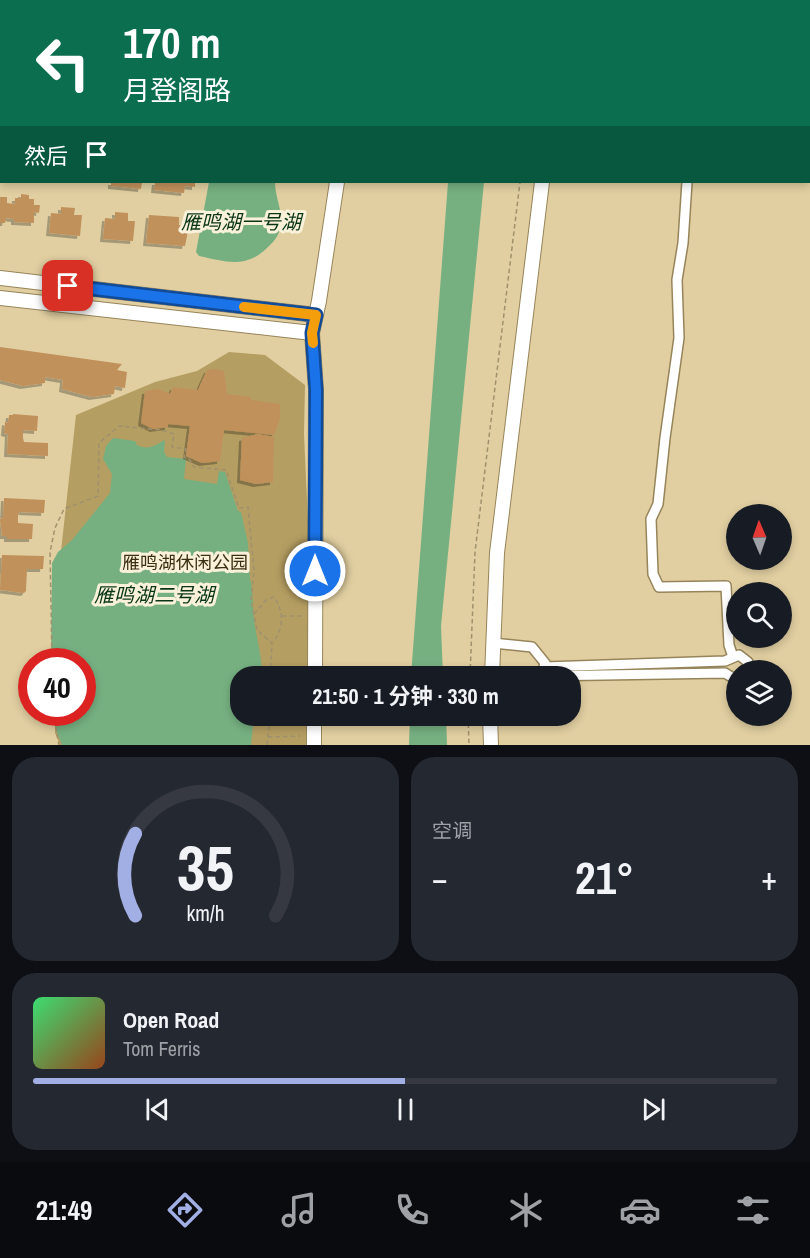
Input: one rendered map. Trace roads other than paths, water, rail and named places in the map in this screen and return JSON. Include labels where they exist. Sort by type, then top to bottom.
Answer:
[{"type":"street","points":[[315,666],[316,390],[312,333],[337,183]]},
{"type":"street","points":[[492,666],[497,553],[542,183]]},
{"type":"street","points":[[687,183],[683,243],[677,280],[679,338],[664,438],[658,504],[651,519],[653,574],[659,587],[726,586],[729,645],[733,657]]},
{"type":"street","points":[[0,278],[316,315]]},
{"type":"street","points":[[0,298],[312,333]]},
{"type":"street","points":[[493,643],[532,647],[544,663],[544,666]]},
{"type":"street","points":[[581,670],[725,661],[739,655],[745,660]]},
{"type":"street","points":[[581,673],[726,674]]},
{"type":"street","points":[[491,726],[491,745]]},
{"type":"water","name":"雁鸣湖一号湖","points":[[209,183],[275,183],[281,218],[279,233],[260,254],[244,261],[227,262],[199,256],[196,252]]},
{"type":"water","points":[[448,183],[484,183],[441,626],[443,666],[412,666]]},
{"type":"water","name":"雁鸣湖二号湖","points":[[113,438],[135,441],[137,445],[145,447],[152,447],[165,440],[164,452],[167,457],[186,459],[184,479],[217,484],[219,471],[225,472],[238,511],[241,512],[248,543],[254,620],[261,666],[230,666],[230,726],[253,726],[251,745],[62,745],[55,726],[96,726],[96,648],[51,648],[52,563],[58,552],[72,540],[110,493],[112,474],[103,459],[106,446]]},
{"type":"water","points":[[410,726],[446,726],[447,745],[409,745]]},
{"type":"park label","name":"雁鸣湖休闲公园","points":[[185,562]]}]
